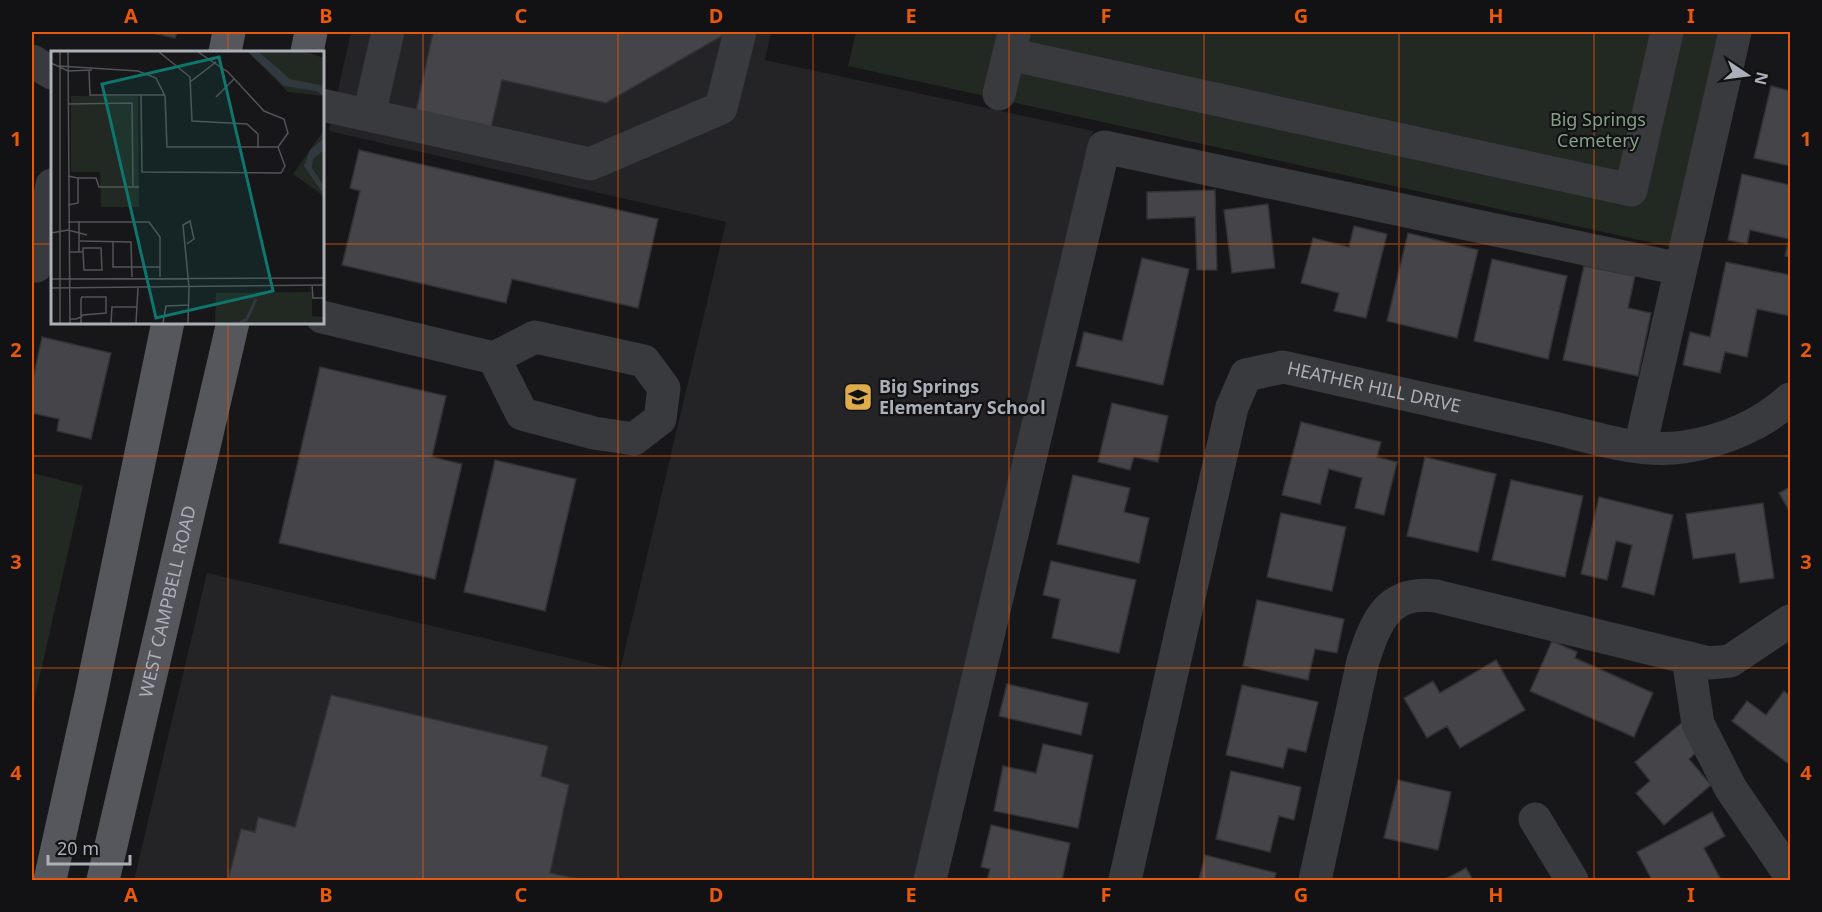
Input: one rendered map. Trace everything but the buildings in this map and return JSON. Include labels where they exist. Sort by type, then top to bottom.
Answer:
[{"type":"main road","points":[[225,51],[229,32]]},
{"type":"main road","points":[[307,51],[311,32]]},
{"type":"main road","points":[[50,880],[91,695],[168,324]]},
{"type":"main road","name":"WEST CAMPBELL ROAD","points":[[103,880],[233,324]]},
{"type":"main road","points":[[91,695],[143,706]]},
{"type":"street","points":[[369,115],[388,32]]},
{"type":"street","points":[[324,105],[590,164],[721,108],[740,32]]},
{"type":"street","points":[[999,94],[1012,43],[1631,190],[1667,32]]},
{"type":"street","points":[[1640,447],[1735,32]]},
{"type":"street","points":[[32,61],[51,72]]},
{"type":"street","points":[[930,880],[1104,147],[1680,269]]},
{"type":"street","points":[[40,267],[51,192]]},
{"type":"street","points":[[324,317],[494,358],[535,337],[644,361],[664,388],[660,419],[634,439],[594,433],[522,414],[494,358]]},
{"type":"street","name":"HEATHER HILL DRIVE","points":[[1125,880],[1233,407],[1246,375],[1282,367],[1550,427],[1632,448],[1683,447],[1737,433],[1775,413],[1791,399]]},
{"type":"street","points":[[1315,880],[1363,661],[1374,629],[1385,612],[1394,604],[1421,594],[1436,596],[1709,663],[1730,661],[1791,621]]},
{"type":"street","points":[[1688,658],[1698,724],[1731,789],[1791,875]]},
{"type":"street","points":[[1535,819],[1572,880]]},
{"type":"shaded area","name":"Big Springs Elementary School","points":[[351,32],[771,32],[765,60],[1093,131],[920,880],[134,880],[207,573],[620,670],[726,222],[329,131]]},
{"type":"green space","name":"Big Springs Cemetery","points":[[856,32],[1721,32],[1672,247],[848,66]]},
{"type":"green space","points":[[32,473],[83,486],[32,710]]},
{"type":"place","name":"Big Springs Elementary School","points":[[858,397]]}]
